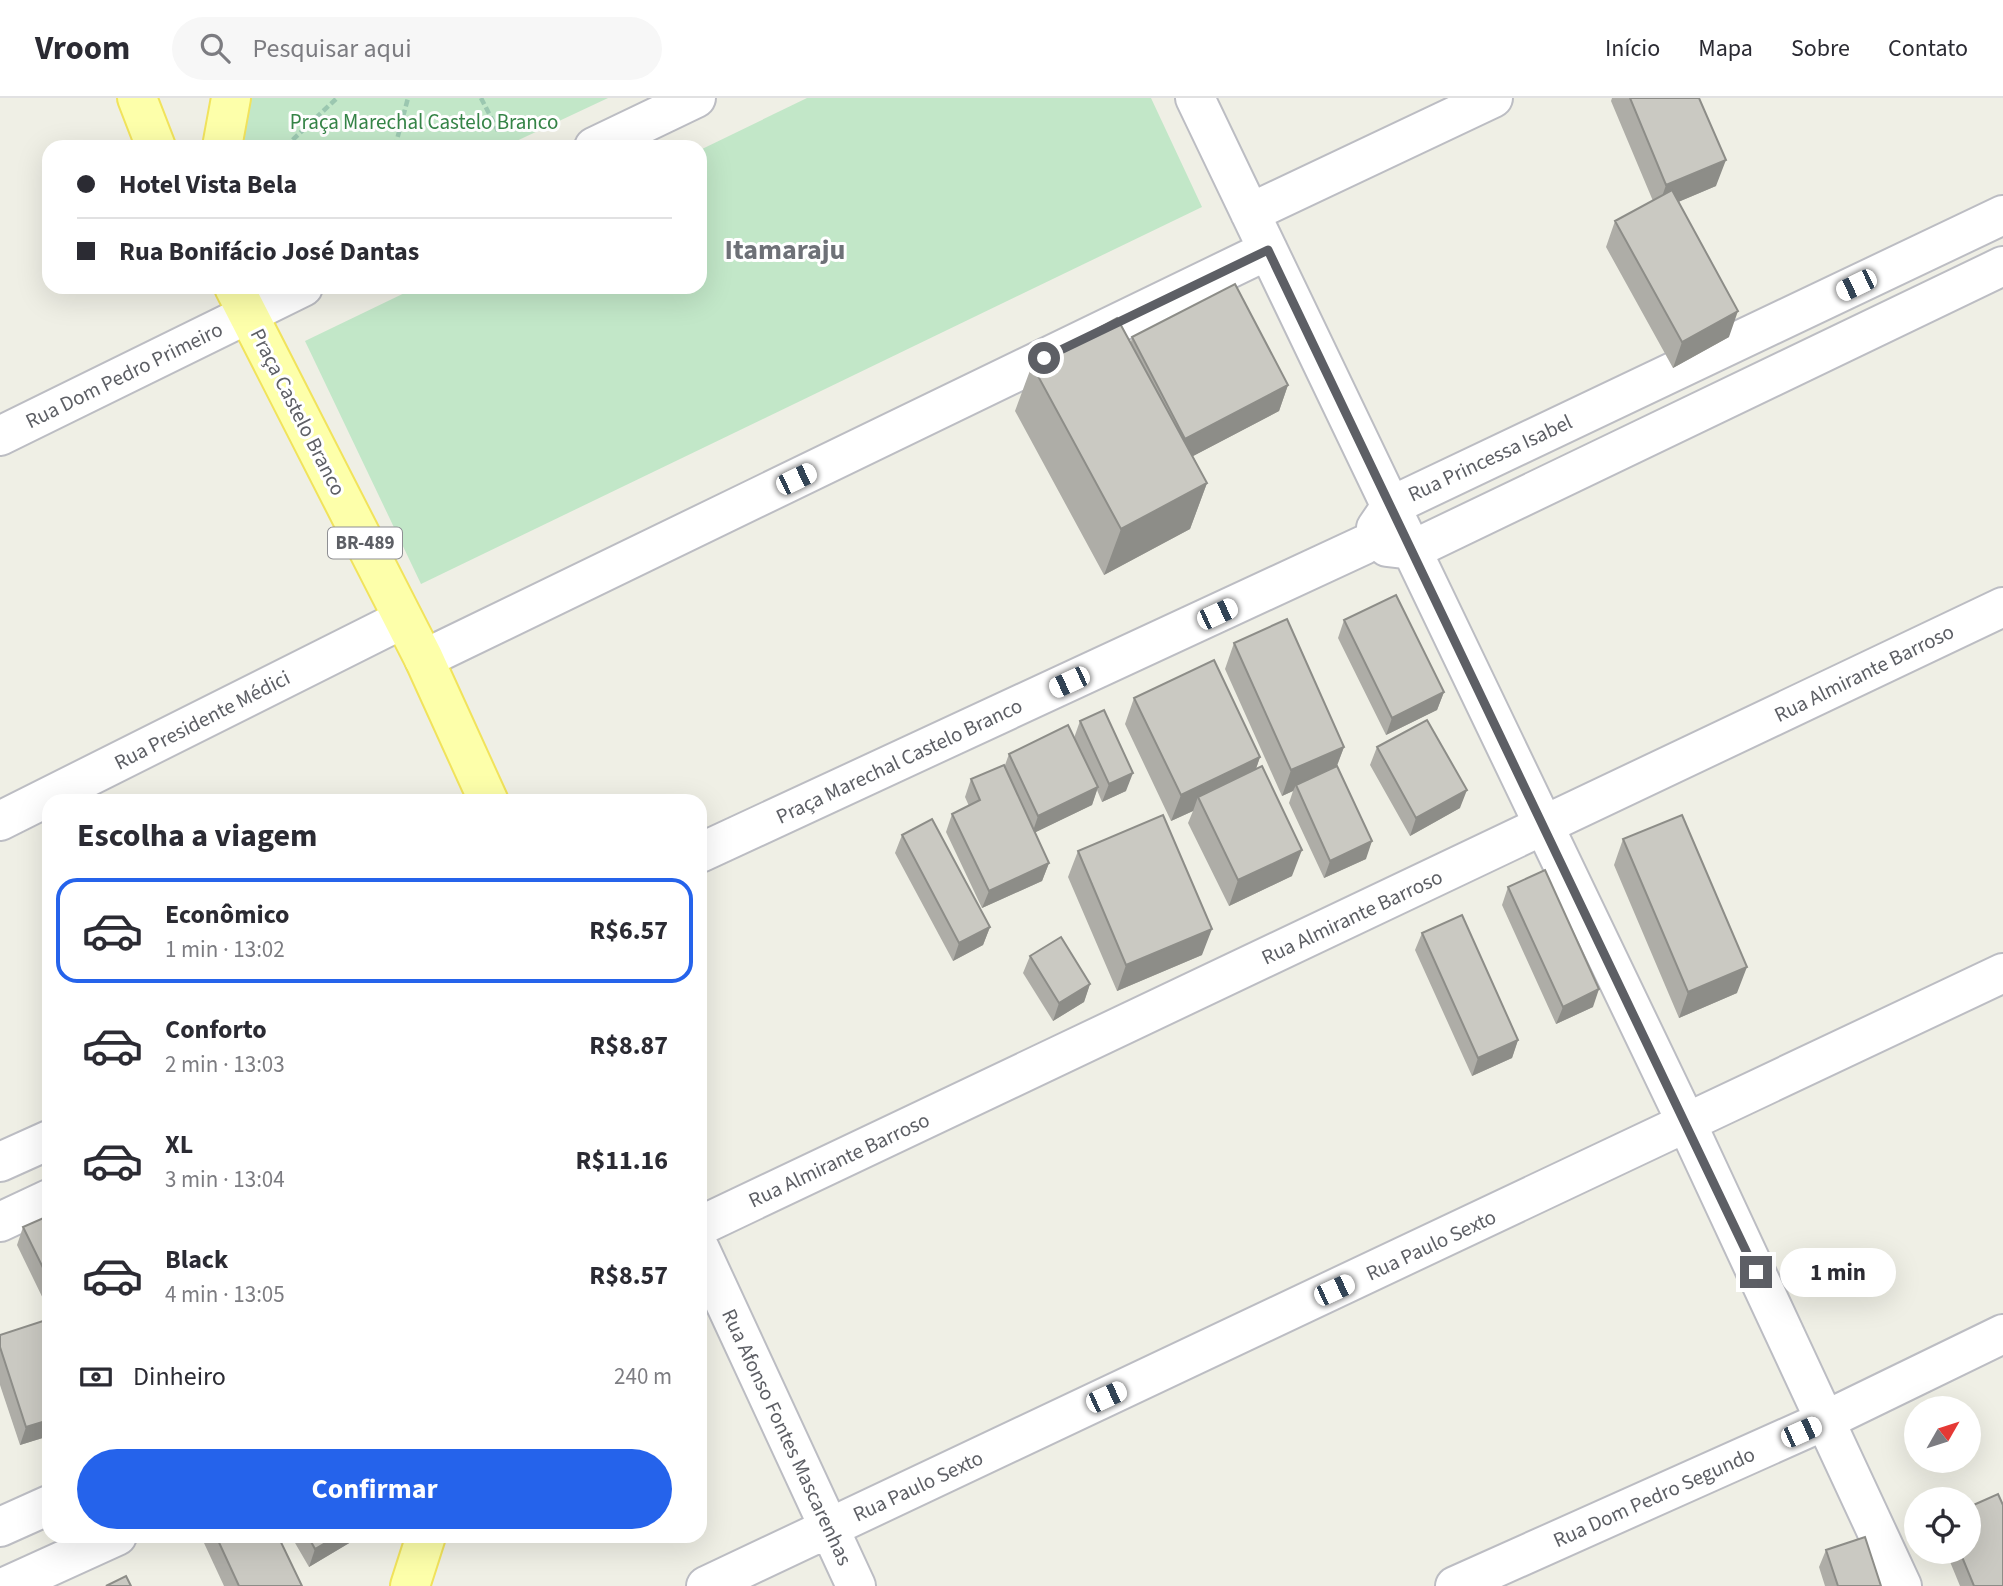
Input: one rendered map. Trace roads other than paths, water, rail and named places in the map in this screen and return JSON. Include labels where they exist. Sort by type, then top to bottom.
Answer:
[{"type":"main road","points":[[137,98],[153,140]]},
{"type":"main road","points":[[223,140],[231,98]]},
{"type":"main road","name":"Praça Castelo Branco","points":[[241,301],[424,659],[485,794]]},
{"type":"main road","points":[[410,1586],[424,1543]]},
{"type":"street","points":[[609,140],[696,98]]},
{"type":"street","points":[[1195,98],[1687,1124],[1902,1586]]},
{"type":"street","points":[[1250,213],[1493,98]]},
{"type":"street","name":"Rua Princessa Isabel","points":[[1364,545],[1391,506],[2003,215]]},
{"type":"street","points":[[424,659],[1268,250]]},
{"type":"street","points":[[1364,545],[1412,550],[2003,266]]},
{"type":"street","points":[[241,301],[272,294]]},
{"type":"street","name":"Rua Dom Pedro Primeiro","points":[[0,436],[241,301]]},
{"type":"street","name":"Praça Marechal Castelo Branco","points":[[707,850],[1364,545]]},
{"type":"street","name":"Rua Almirante Barroso","points":[[707,1223],[2003,607]]},
{"type":"street","name":"Rua Presidente Médici","points":[[54,794],[403,619]]},
{"type":"street","name":"Rua Presidente Médici","points":[[0,821],[42,800]]},
{"type":"street","name":"Rua Paulo Sexto","points":[[706,1586],[2003,973]]},
{"type":"street","points":[[0,1162],[42,1142]]},
{"type":"street","points":[[0,1223],[42,1202]]},
{"type":"street","name":"Rua Afonso Fontes Mascarenhas","points":[[707,1264],[856,1586]]},
{"type":"street","name":"Rua Dom Pedro Segundo","points":[[1455,1586],[1826,1420],[2003,1334]]},
{"type":"street","points":[[0,1527],[42,1508]]},
{"type":"street","points":[[7,1586],[102,1543]]},
{"type":"district","name":"Itamaraju","points":[[785,250]]}]
